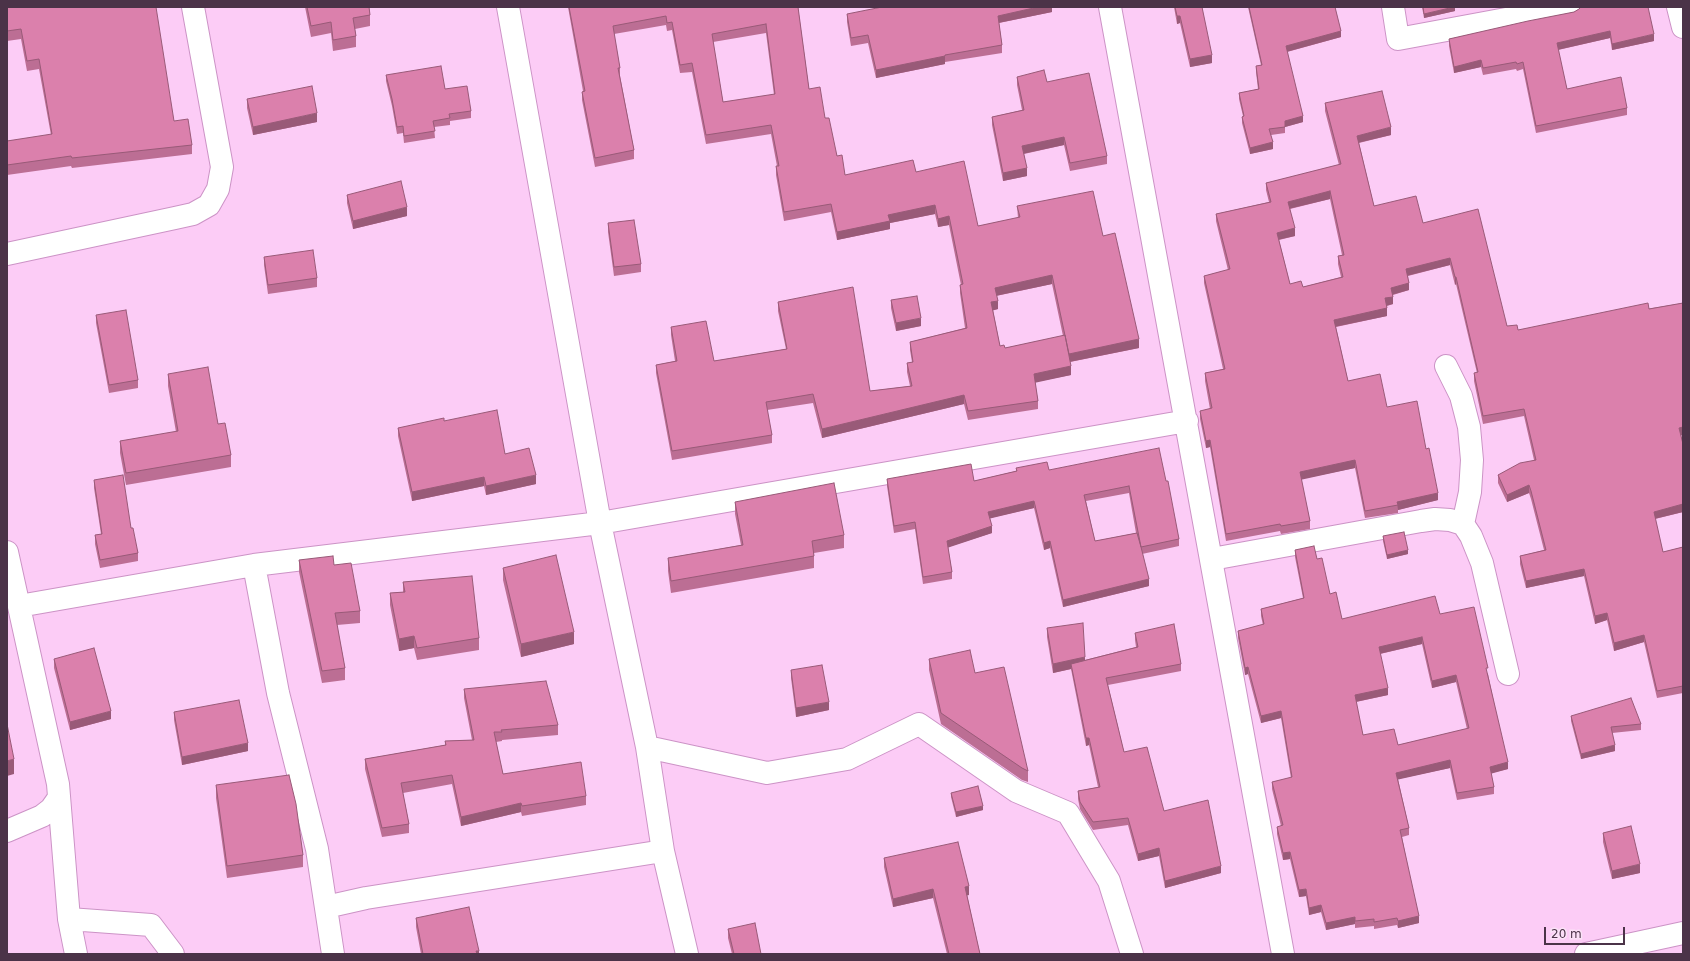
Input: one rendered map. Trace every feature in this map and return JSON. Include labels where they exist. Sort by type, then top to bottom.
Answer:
[{"type":"street","points":[[7,254],[193,214],[209,205],[218,188],[222,168],[193,7]]},
{"type":"street","points":[[508,7],[600,523],[647,747],[663,851],[687,954]]},
{"type":"street","points":[[1393,7],[1398,39],[1572,7]]},
{"type":"street","points":[[1678,7],[1683,27]]},
{"type":"street","points":[[1116,10],[1186,421],[1283,954]]},
{"type":"street","points":[[1446,366],[1461,396],[1470,427],[1472,460],[1470,492],[1462,524]]},
{"type":"street","points":[[19,606],[254,565],[600,523],[1186,421]]},
{"type":"street","points":[[1212,559],[1435,519],[1450,520],[1462,524],[1471,536],[1482,563],[1508,674]]},
{"type":"street","points":[[7,552],[58,784],[58,799],[70,919],[76,954]]},
{"type":"street","points":[[254,565],[278,693],[317,849],[333,954]]},
{"type":"street","points":[[647,747],[767,773],[847,759],[919,724],[1016,791],[1068,813],[1109,881],[1132,954]]},
{"type":"street","points":[[7,830],[42,816],[51,809],[58,799]]},
{"type":"street","points":[[326,907],[366,898],[663,851]]},
{"type":"street","points":[[70,919],[150,925],[173,954]]},
{"type":"street","points":[[1586,954],[1683,933]]},
{"type":"building","points":[[7,7],[156,7],[174,121],[188,119],[192,145],[72,158],[71,156],[7,165],[7,141],[52,134],[39,59],[27,61],[21,29],[7,31]]},
{"type":"building","points":[[307,7],[369,7],[370,15],[353,18],[356,36],[333,40],[331,22],[311,26]]},
{"type":"building","points":[[569,7],[798,7],[809,89],[820,87],[825,118],[829,118],[837,156],[842,155],[845,175],[913,160],[916,172],[964,161],[978,226],[1020,217],[1017,206],[1093,191],[1103,236],[1115,233],[1139,339],[1069,354],[1066,339],[1071,366],[1034,374],[1038,401],[968,411],[964,395],[822,429],[813,394],[766,402],[772,435],[672,451],[656,365],[677,361],[671,327],[706,321],[714,361],[787,349],[778,302],[853,287],[870,391],[912,386],[907,363],[913,362],[910,342],[967,328],[960,285],[963,284],[949,216],[938,219],[935,205],[888,215],[890,221],[837,232],[831,204],[784,212],[776,166],[779,166],[771,125],[706,135],[692,63],[680,65],[672,22],[667,23],[666,16],[613,26],[620,68],[618,68],[634,150],[595,158],[582,92],[585,91]],"holes":[[[766,24],[775,94],[723,102],[712,34]],[[1052,275],[1065,335],[1005,348],[1004,345],[1000,346],[991,302],[998,301],[995,288]]]},
{"type":"building","points":[[882,7],[1038,7],[998,16],[1002,45],[945,55],[876,70],[868,35],[851,38],[847,14]]},
{"type":"building","points":[[1175,7],[1202,7],[1212,55],[1190,59],[1180,16],[1177,16]]},
{"type":"building","points":[[1249,7],[1335,7],[1341,31],[1286,46],[1303,116],[1285,121],[1285,127],[1269,129],[1273,142],[1250,148],[1242,117],[1244,116],[1239,93],[1259,89],[1256,66],[1262,65]]},
{"type":"building","points":[[1423,7],[1454,7],[1424,14]]},
{"type":"building","points":[[1581,7],[1648,7],[1654,34],[1612,44],[1610,31],[1557,43],[1567,89],[1621,77],[1627,108],[1536,126],[1523,62],[1483,68],[1481,60],[1454,67],[1449,39],[1574,12]]},
{"type":"building","points":[[441,66],[445,89],[467,86],[471,111],[449,114],[450,118],[433,121],[435,131],[404,136],[403,126],[397,127],[386,75]]},
{"type":"building","points":[[1044,70],[1047,82],[1089,73],[1107,156],[1070,163],[1064,137],[1022,146],[1027,168],[1003,173],[992,117],[1024,110],[1017,77]]},
{"type":"building","points":[[312,86],[317,113],[253,127],[247,99]]},
{"type":"building","points":[[1382,91],[1391,127],[1357,136],[1374,206],[1416,196],[1423,223],[1478,209],[1507,326],[1517,325],[1518,330],[1648,303],[1649,309],[1683,303],[1683,427],[1679,428],[1683,444],[1683,504],[1654,512],[1663,552],[1683,547],[1683,686],[1657,691],[1644,635],[1614,643],[1607,613],[1595,616],[1584,569],[1526,581],[1520,556],[1546,550],[1531,491],[1529,485],[1507,495],[1498,475],[1520,463],[1536,460],[1524,409],[1483,416],[1474,373],[1478,372],[1456,277],[1450,258],[1406,269],[1409,283],[1391,288],[1393,297],[1385,298],[1387,308],[1334,320],[1348,381],[1380,374],[1387,407],[1417,401],[1426,449],[1429,448],[1438,493],[1397,502],[1398,505],[1365,511],[1355,460],[1300,472],[1310,521],[1281,526],[1280,524],[1226,534],[1210,440],[1206,441],[1200,411],[1212,408],[1205,373],[1225,369],[1204,276],[1230,269],[1216,214],[1271,202],[1266,183],[1341,164],[1325,103]],"holes":[[[1330,191],[1344,255],[1338,256],[1343,277],[1303,287],[1301,281],[1290,284],[1277,233],[1295,228],[1288,202]]]},
{"type":"building","points":[[401,181],[407,207],[353,221],[347,195]]},
{"type":"building","points":[[634,220],[641,264],[614,267],[608,223]]},
{"type":"building","points":[[313,250],[317,278],[268,285],[264,257]]},
{"type":"building","points":[[917,296],[921,318],[896,323],[891,300]]},
{"type":"building","points":[[126,310],[138,380],[109,385],[96,315]]},
{"type":"building","points":[[208,367],[218,424],[225,423],[231,455],[126,473],[120,441],[178,431],[168,374]]},
{"type":"building","points":[[497,410],[505,454],[529,448],[536,475],[486,486],[484,477],[412,492],[398,428],[444,418],[444,421]]},
{"type":"building","points":[[1159,448],[1166,481],[1168,481],[1179,539],[1141,547],[1149,579],[1063,600],[1050,541],[1044,543],[1034,501],[988,512],[992,526],[947,541],[952,572],[923,577],[915,522],[894,526],[887,479],[971,464],[974,481],[1017,471],[1016,468],[1047,462],[1049,470]],"holes":[[[1129,486],[1141,547],[1137,533],[1095,541],[1084,495]]]},
{"type":"building","points":[[123,475],[131,528],[133,528],[138,553],[100,560],[95,535],[102,534],[94,480]]},
{"type":"building","points":[[834,483],[844,535],[812,541],[814,556],[671,581],[668,558],[743,545],[735,502]]},
{"type":"building","points":[[1404,532],[1408,550],[1387,555],[1383,536]]},
{"type":"building","points":[[1314,546],[1317,559],[1322,558],[1330,594],[1336,592],[1342,619],[1435,596],[1440,614],[1474,607],[1488,668],[1486,668],[1508,762],[1490,767],[1494,787],[1457,793],[1450,760],[1396,773],[1409,828],[1400,830],[1419,916],[1398,921],[1397,918],[1374,922],[1374,919],[1355,921],[1355,917],[1326,923],[1321,905],[1309,908],[1306,889],[1299,890],[1290,852],[1283,853],[1277,827],[1283,825],[1272,782],[1292,777],[1281,711],[1261,716],[1248,667],[1245,668],[1238,631],[1264,624],[1261,609],[1304,598],[1295,550]],"holes":[[[1422,637],[1432,681],[1456,675],[1469,728],[1398,745],[1394,729],[1363,735],[1355,695],[1388,688],[1379,647]]]},
{"type":"building","points":[[556,555],[574,632],[521,644],[503,568]]},
{"type":"building","points":[[333,556],[334,565],[351,563],[360,611],[335,613],[345,668],[322,671],[299,560]]},
{"type":"building","points":[[472,576],[479,638],[417,648],[414,636],[399,639],[390,593],[405,592],[403,582]]},
{"type":"building","points":[[1083,623],[1085,657],[1053,664],[1047,628]]},
{"type":"building","points":[[1174,624],[1181,664],[1106,678],[1124,752],[1147,747],[1164,811],[1208,800],[1221,866],[1165,881],[1159,848],[1138,854],[1128,818],[1093,822],[1080,802],[1078,791],[1100,787],[1089,738],[1086,738],[1071,664],[1138,647],[1135,633]]},
{"type":"building","points":[[94,648],[111,711],[70,722],[54,659]]},
{"type":"building","points":[[970,650],[975,673],[1004,667],[1028,771],[941,713],[929,659]]},
{"type":"building","points":[[822,665],[829,702],[796,708],[791,670]]},
{"type":"building","points":[[546,681],[558,725],[501,730],[502,732],[494,732],[503,774],[581,762],[586,796],[522,806],[521,803],[461,817],[452,775],[401,783],[409,824],[382,828],[365,759],[446,745],[445,741],[474,740],[464,689]]},
{"type":"building","points":[[1631,698],[1641,724],[1611,727],[1615,745],[1581,754],[1571,716]]},
{"type":"building","points":[[239,700],[248,743],[182,757],[174,712]]},
{"type":"building","points":[[7,724],[14,759],[7,761]]},
{"type":"building","points":[[289,775],[296,804],[303,855],[227,866],[216,785]]},
{"type":"building","points":[[978,786],[983,806],[956,812],[951,793]]},
{"type":"building","points":[[1631,826],[1640,864],[1612,871],[1603,833]]},
{"type":"building","points":[[958,842],[969,886],[965,887],[980,954],[949,954],[933,889],[893,899],[884,858]]},
{"type":"building","points":[[469,907],[479,951],[476,951],[477,954],[423,954],[416,918]]},
{"type":"building","points":[[755,923],[761,954],[734,954],[728,929]]}]
